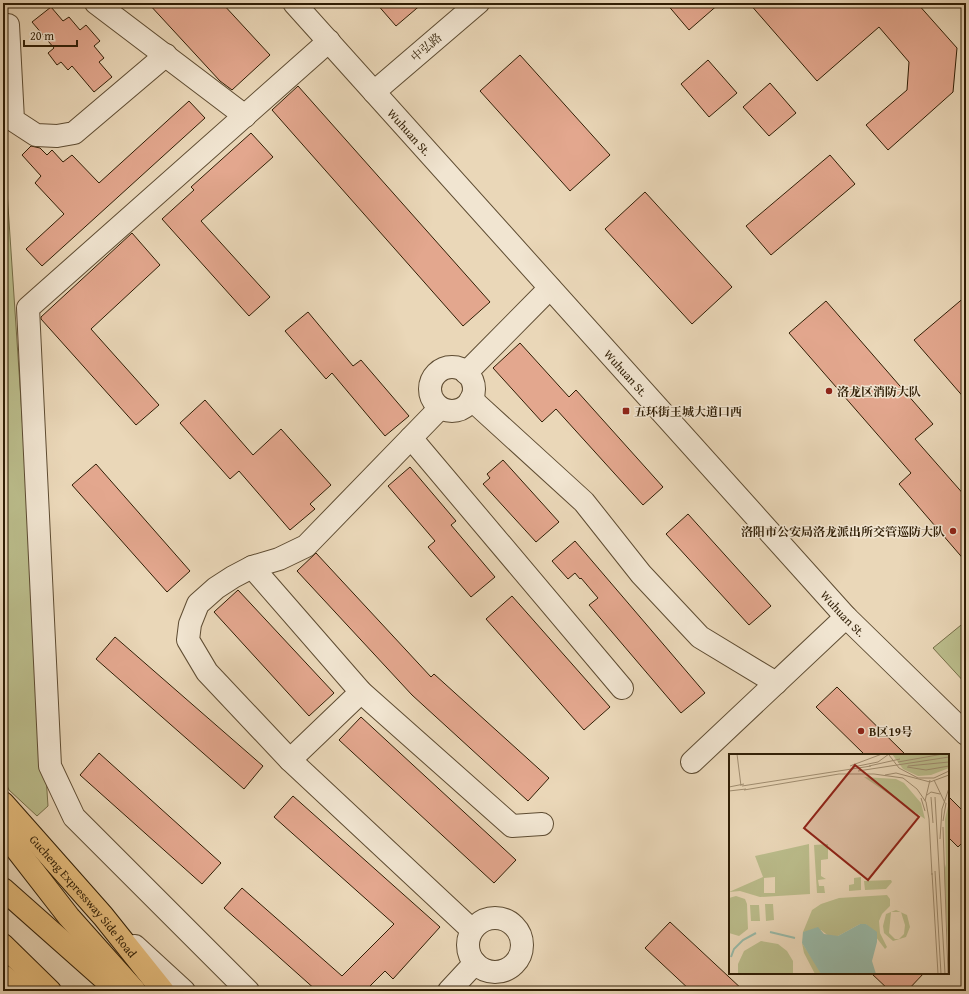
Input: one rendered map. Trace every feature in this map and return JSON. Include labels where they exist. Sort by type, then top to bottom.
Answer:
[{"type":"main road","name":"Gucheng Expressway Side Road","points":[[3,803],[103,916],[163,991]]},
{"type":"main road","points":[[3,832],[69,917],[135,991]]},
{"type":"main road","points":[[3,889],[118,991]]},
{"type":"main road","points":[[3,945],[50,991]]},
{"type":"main road","points":[[3,976],[22,991]]},
{"type":"street","points":[[96,3],[245,116]]},
{"type":"street","name":"Wuhuan St.","points":[[294,3],[846,617],[966,734]]},
{"type":"street","name":"中弘路","points":[[374,92],[478,3]]},
{"type":"street","points":[[8,25],[13,120],[36,135],[57,136],[74,133],[166,55]]},
{"type":"street","points":[[248,991],[74,817],[50,766],[28,308],[329,41]]},
{"type":"street","points":[[466,373],[550,288]]},
{"type":"street","points":[[453,367],[460,369],[466,373],[473,385],[471,399],[467,405],[461,409],[447,411],[440,408],[431,397],[431,383],[434,376],[439,371],[446,368],[453,367]]},
{"type":"street","points":[[471,399],[584,502],[641,574],[700,637],[776,683]]},
{"type":"street","points":[[440,408],[306,546],[279,558],[252,567],[233,577],[216,588],[198,604],[190,624],[188,640],[207,672],[290,760],[472,930]]},
{"type":"street","points":[[411,438],[622,688]]},
{"type":"street","points":[[252,567],[361,692],[512,826],[542,824]]},
{"type":"street","points":[[692,762],[846,617]]},
{"type":"street","points":[[290,760],[361,692]]},
{"type":"street","points":[[103,916],[184,991]]},
{"type":"street","points":[[494,918],[503,919],[511,923],[521,937],[522,946],[520,955],[516,962],[509,968],[501,971],[491,972],[482,969],[470,956],[468,947],[472,930],[478,924],[494,918]]},
{"type":"street","points":[[449,991],[475,963]]},
{"type":"green space","points":[[3,131],[48,806],[37,816],[9,790],[3,778]]},
{"type":"green space","points":[[966,621],[966,684],[933,648]]},
{"type":"building","points":[[148,3],[222,3],[270,55],[232,90],[220,81]]},
{"type":"building","points":[[376,3],[423,3],[396,26]]},
{"type":"building","points":[[666,3],[720,3],[689,30]]},
{"type":"building","points":[[749,3],[917,3],[957,48],[953,92],[888,150],[866,125],[907,90],[909,62],[879,27],[817,81]]},
{"type":"building","points":[[51,7],[63,21],[69,17],[80,30],[86,25],[100,41],[94,46],[104,58],[99,62],[112,77],[94,92],[72,66],[68,70],[61,62],[57,65],[48,53],[54,48],[32,22]]},
{"type":"building","points":[[520,55],[610,155],[570,191],[480,91]]},
{"type":"building","points":[[708,60],[737,93],[709,117],[681,84]]},
{"type":"building","points":[[770,83],[796,113],[769,136],[743,107]]},
{"type":"building","points":[[298,86],[490,302],[463,326],[272,110]]},
{"type":"building","points":[[189,101],[205,118],[42,266],[26,249],[64,214],[35,183],[41,176],[22,155],[31,146],[40,148],[47,155],[52,150],[63,162],[72,155],[99,183]]},
{"type":"building","points":[[251,133],[273,157],[201,221],[270,297],[249,316],[162,219],[194,190],[191,187]]},
{"type":"building","points":[[830,155],[855,184],[771,255],[746,226]]},
{"type":"building","points":[[645,192],[732,287],[692,324],[605,229]]},
{"type":"building","points":[[132,233],[160,265],[91,329],[159,405],[136,425],[41,319],[41,317]]},
{"type":"building","points":[[966,296],[966,400],[914,340]]},
{"type":"building","points":[[826,301],[933,424],[915,439],[966,497],[966,562],[899,484],[911,473],[789,333]]},
{"type":"building","points":[[308,312],[353,366],[361,360],[409,416],[385,436],[332,373],[326,379],[285,331]]},
{"type":"building","points":[[520,343],[569,397],[576,390],[663,487],[643,505],[556,409],[542,422],[493,368]]},
{"type":"building","points":[[205,400],[253,455],[281,429],[331,485],[310,504],[315,509],[290,530],[239,471],[230,479],[180,423]]},
{"type":"building","points":[[503,460],[559,522],[536,542],[483,484],[490,478],[487,474]]},
{"type":"building","points":[[96,464],[190,571],[167,592],[72,485]]},
{"type":"building","points":[[410,467],[456,521],[451,525],[495,577],[471,597],[428,547],[435,541],[388,486]]},
{"type":"building","points":[[688,514],[771,606],[749,625],[666,534]]},
{"type":"building","points":[[575,541],[705,693],[681,713],[589,605],[598,598],[575,573],[568,579],[552,561]]},
{"type":"building","points":[[316,553],[431,677],[434,674],[549,778],[528,801],[412,695],[297,571]]},
{"type":"building","points":[[238,590],[334,693],[309,716],[214,612]]},
{"type":"building","points":[[512,596],[610,707],[584,730],[486,619]]},
{"type":"building","points":[[115,637],[263,766],[244,789],[96,659]]},
{"type":"building","name":"B区19号","points":[[837,687],[905,754],[864,754],[816,707]]},
{"type":"building","points":[[361,717],[516,860],[494,883],[339,740]]},
{"type":"building","points":[[99,753],[221,863],[202,884],[80,775]]},
{"type":"building","points":[[293,796],[440,927],[393,979],[385,971],[365,991],[317,991],[224,908],[242,888],[342,976],[394,924],[274,817]]},
{"type":"building","points":[[949,797],[966,814],[966,839],[958,847],[949,838]]},
{"type":"building","points":[[670,922],[744,991],[691,991],[645,948]]},
{"type":"building","points":[[872,974],[923,974],[907,991],[890,991]]},
{"type":"place","name":"洛龙区消防大队","points":[[829,391]]},
{"type":"place","name":"五环街王城大道口西","points":[[626,411]]},
{"type":"place","name":"洛阳市公安局洛龙派出所交管巡防大队","points":[[953,531]]},
{"type":"place","name":"B区19号","points":[[861,731]]}]
